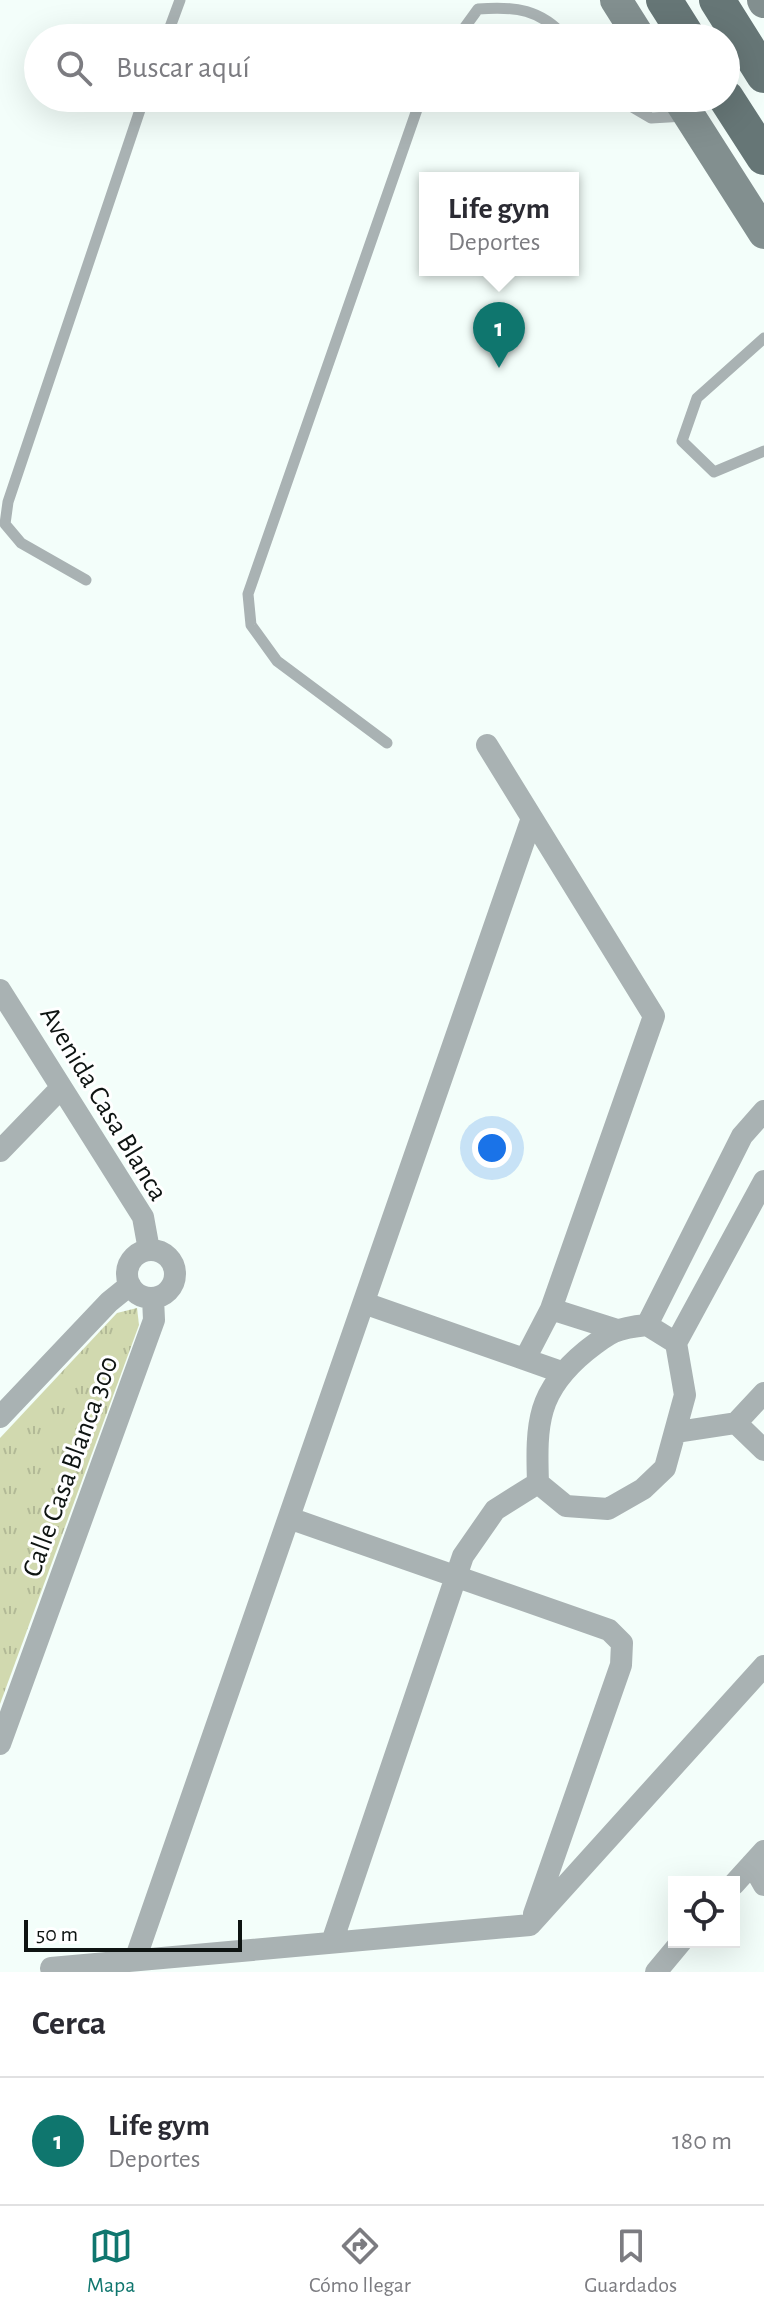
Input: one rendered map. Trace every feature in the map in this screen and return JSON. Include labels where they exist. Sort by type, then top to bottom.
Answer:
[{"type":"main road","points":[[616,0],[631,24]]},
{"type":"main road","points":[[664,0],[679,24]]},
{"type":"main road","points":[[717,0],[732,24]]},
{"type":"main road","points":[[740,37],[764,75]]},
{"type":"main road","points":[[689,112],[754,193],[764,233]]},
{"type":"main road","points":[[735,112],[764,157]]},
{"type":"street","points":[[487,745],[654,1016],[551,1309],[525,1359]]},
{"type":"street","points":[[135,1960],[532,818]]},
{"type":"street","name":"Avenida Casa Blanca","points":[[0,990],[143,1217],[149,1250]]},
{"type":"street","points":[[0,1151],[61,1088]]},
{"type":"street","points":[[647,1325],[742,1136],[764,1111]]},
{"type":"street","points":[[614,1329],[561,1372],[543,1405],[536,1442],[538,1483],[566,1506],[608,1509],[643,1489],[665,1468],[685,1395],[676,1343],[764,1181]]},
{"type":"street","points":[[149,1250],[167,1256],[175,1273],[170,1290],[153,1298],[144,1297],[130,1285],[128,1267],[140,1253],[149,1250]]},
{"type":"street","points":[[0,1417],[109,1302],[130,1285]]},
{"type":"street","name":"Calle Casa Blanca 300","points":[[0,1744],[154,1320],[153,1298]]},
{"type":"street","points":[[364,1303],[561,1372]]},
{"type":"street","points":[[551,1309],[614,1329],[647,1325],[676,1343]]},
{"type":"street","points":[[677,1432],[736,1423],[764,1393]]},
{"type":"street","points":[[736,1423],[764,1450]]},
{"type":"street","points":[[332,1942],[463,1556],[495,1510],[538,1483]]},
{"type":"street","points":[[289,1518],[609,1630],[622,1643],[621,1665],[530,1925]]},
{"type":"street","points":[[51,1968],[530,1925],[764,1666]]},
{"type":"street","points":[[740,1878],[758,1858]]},
{"type":"street","points":[[758,1858],[764,1885]]},
{"type":"street","points":[[656,1972],[676,1948]]},
{"type":"lane","points":[[171,24],[180,0]]},
{"type":"lane","points":[[467,24],[478,9],[514,6],[554,24]]},
{"type":"lane","points":[[86,580],[21,543],[5,524],[13,487],[139,112]]},
{"type":"lane","points":[[387,743],[277,661],[251,625],[248,594],[416,112]]},
{"type":"lane","points":[[641,112],[651,118],[675,119],[680,112]]},
{"type":"lane","points":[[764,338],[697,398],[682,441],[714,472],[764,451]]},
{"type":"green space","points":[[137,1308],[139,1325],[0,1704],[0,1438],[117,1313]]},
{"type":"place","name":"Life gym","points":[[499,368]]}]
